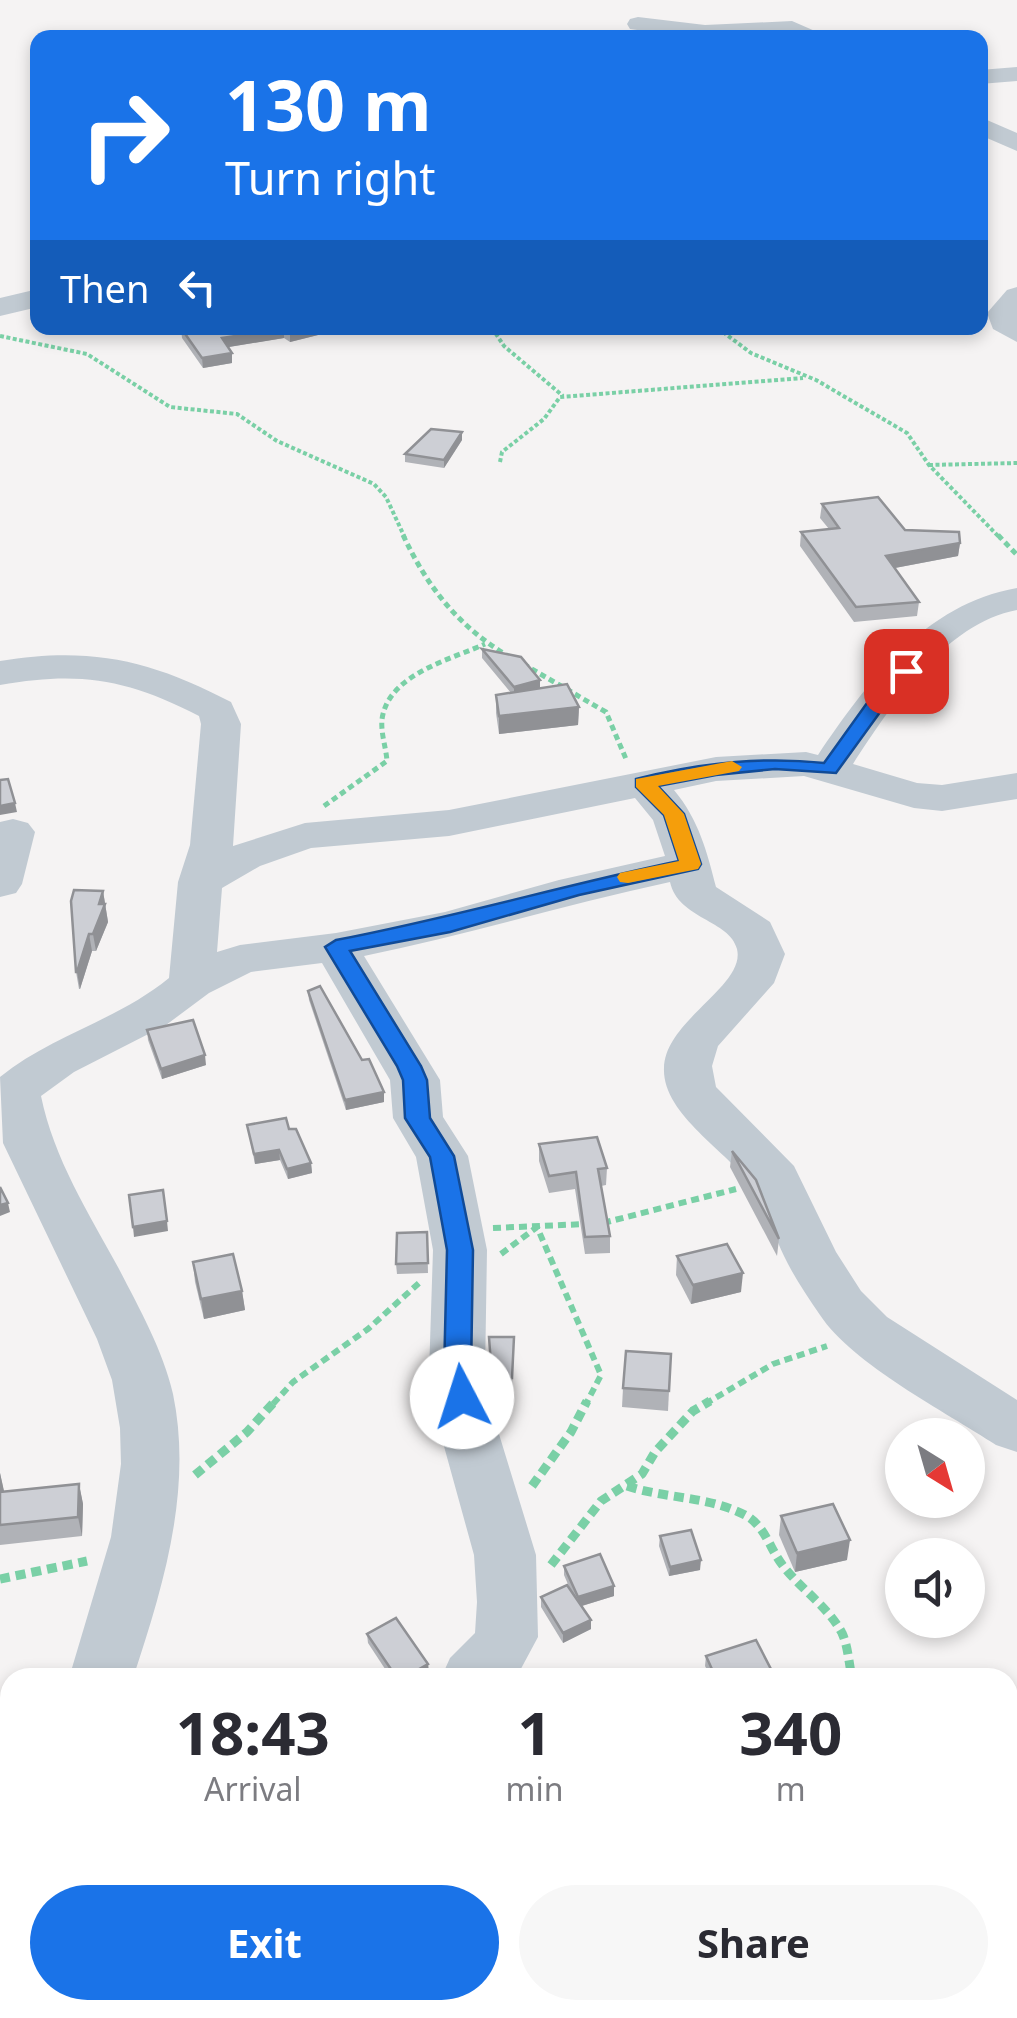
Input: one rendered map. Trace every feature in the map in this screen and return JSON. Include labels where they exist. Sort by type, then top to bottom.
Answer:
[{"type":"street","points":[[778,4],[792,28]]},
{"type":"street","points":[[638,24],[688,30]]},
{"type":"street","points":[[748,30],[798,30]]},
{"type":"street","points":[[988,76],[1017,74]]},
{"type":"street","points":[[988,129],[1017,143]]},
{"type":"street","points":[[0,307],[30,300]]},
{"type":"street","points":[[988,303],[1015,311]]},
{"type":"street","points":[[829,769],[884,693],[950,628],[979,609],[1017,599]]},
{"type":"street","points":[[0,673],[58,664],[106,665],[129,669],[217,710],[221,724],[212,845],[200,882],[192,983]]},
{"type":"street","points":[[200,882],[281,842],[306,836],[449,823],[716,769],[775,763],[829,769],[914,794],[942,798],[1017,786]]},
{"type":"street","points":[[644,783],[674,814],[691,864],[695,893],[754,932],[759,940],[760,958],[754,981],[710,1021],[690,1048],[685,1076],[692,1092],[708,1113],[761,1160],[776,1179],[812,1259],[842,1305],[867,1332],[1017,1429]]},
{"type":"street","points":[[0,884],[13,832]]},
{"type":"street","points":[[104,1668],[126,1604],[152,1476],[144,1391],[100,1286],[68,1228],[19,1117],[6,1078],[28,1078],[161,1011],[192,983],[240,959],[336,947],[450,925],[575,889],[691,864]]},
{"type":"street","points":[[336,947],[415,1080],[418,1118],[442,1156],[458,1246],[458,1374],[466,1421],[506,1576],[506,1637],[484,1668]]},
{"type":"path","points":[[497,335],[504,346],[564,396]]},
{"type":"path","points":[[727,335],[751,353],[809,378],[906,433],[930,465],[1017,555]]},
{"type":"path","points":[[0,336],[88,354],[170,407],[237,414],[276,441],[374,484],[386,497],[432,594],[485,644],[606,712],[623,755],[644,783]]},
{"type":"path","points":[[500,462],[502,452],[544,420],[564,396],[639,394],[809,378]]},
{"type":"path","points":[[930,465],[1017,464]]},
{"type":"path","points":[[281,842],[340,792],[380,771],[387,761],[382,717],[390,695],[410,680],[485,644]]},
{"type":"path","points":[[0,1579],[140,1533],[293,1382],[368,1329],[458,1246],[537,1227],[620,1221],[776,1179]]},
{"type":"path","points":[[506,1576],[538,1474],[571,1432],[601,1375],[537,1227]]},
{"type":"path","points":[[506,1576],[553,1563],[601,1501],[648,1468],[655,1452],[693,1411],[773,1364],[867,1332]]},
{"type":"path","points":[[625,1485],[660,1497],[708,1500],[749,1517],[763,1530],[779,1561],[822,1606],[843,1635],[850,1668]]},
{"type":"building","points":[[186,335],[243,335],[222,338],[232,353],[202,358]]},
{"type":"building","points":[[431,429],[462,432],[444,460],[405,454]]},
{"type":"building","points":[[878,497],[905,530],[959,532],[960,543],[886,556],[919,602],[856,607],[801,532],[839,528],[822,504]]},
{"type":"building","points":[[482,649],[521,657],[540,680],[514,687]]},
{"type":"building","points":[[567,684],[579,707],[499,716],[496,695]]},
{"type":"building","points":[[8,779],[15,803],[0,806],[0,780]]},
{"type":"building","points":[[74,890],[103,891],[99,904],[105,904],[93,934],[89,934],[77,972],[71,901]]},
{"type":"building","points":[[320,986],[362,1060],[369,1059],[384,1092],[345,1100],[308,991]]},
{"type":"building","points":[[193,1020],[205,1055],[161,1069],[147,1030]]},
{"type":"building","points":[[286,1118],[289,1129],[296,1129],[311,1163],[287,1169],[279,1150],[254,1154],[247,1125]]},
{"type":"building","points":[[597,1137],[607,1168],[598,1169],[610,1236],[585,1237],[576,1172],[549,1176],[539,1144]]},
{"type":"building","points":[[732,1151],[756,1180],[779,1239]]},
{"type":"building","points":[[0,1187],[8,1203],[0,1205]]},
{"type":"building","points":[[163,1190],[167,1221],[133,1227],[129,1195]]},
{"type":"building","points":[[427,1232],[428,1263],[396,1264],[397,1233]]},
{"type":"building","points":[[727,1244],[743,1273],[693,1285],[677,1256]]},
{"type":"building","points":[[233,1254],[242,1291],[201,1299],[193,1262]]},
{"type":"building","points":[[489,1337],[514,1337],[512,1378],[492,1378]]},
{"type":"building","points":[[626,1351],[671,1354],[669,1391],[623,1388]]},
{"type":"building","points":[[79,1484],[78,1517],[0,1525],[0,1492]]},
{"type":"building","points":[[833,1504],[850,1540],[797,1553],[781,1516]]},
{"type":"building","points":[[691,1530],[701,1560],[670,1567],[660,1536]]},
{"type":"building","points":[[600,1554],[614,1586],[578,1597],[564,1566]]},
{"type":"building","points":[[567,1585],[591,1620],[563,1633],[541,1597]]},
{"type":"building","points":[[396,1618],[428,1664],[421,1668],[390,1668],[367,1634]]},
{"type":"building","points":[[756,1640],[770,1668],[711,1668],[706,1656]]},
{"type":"slow traffic","points":[[628,877],[691,864],[674,814],[644,783],[732,767]]},
{"type":"route","points":[[462,1397],[457,1326],[460,1250],[442,1156],[418,1118],[415,1080],[409,1066],[336,947],[450,925],[575,889],[691,864],[674,814],[644,783],[775,763],[829,769],[884,693],[906,671]]}]
